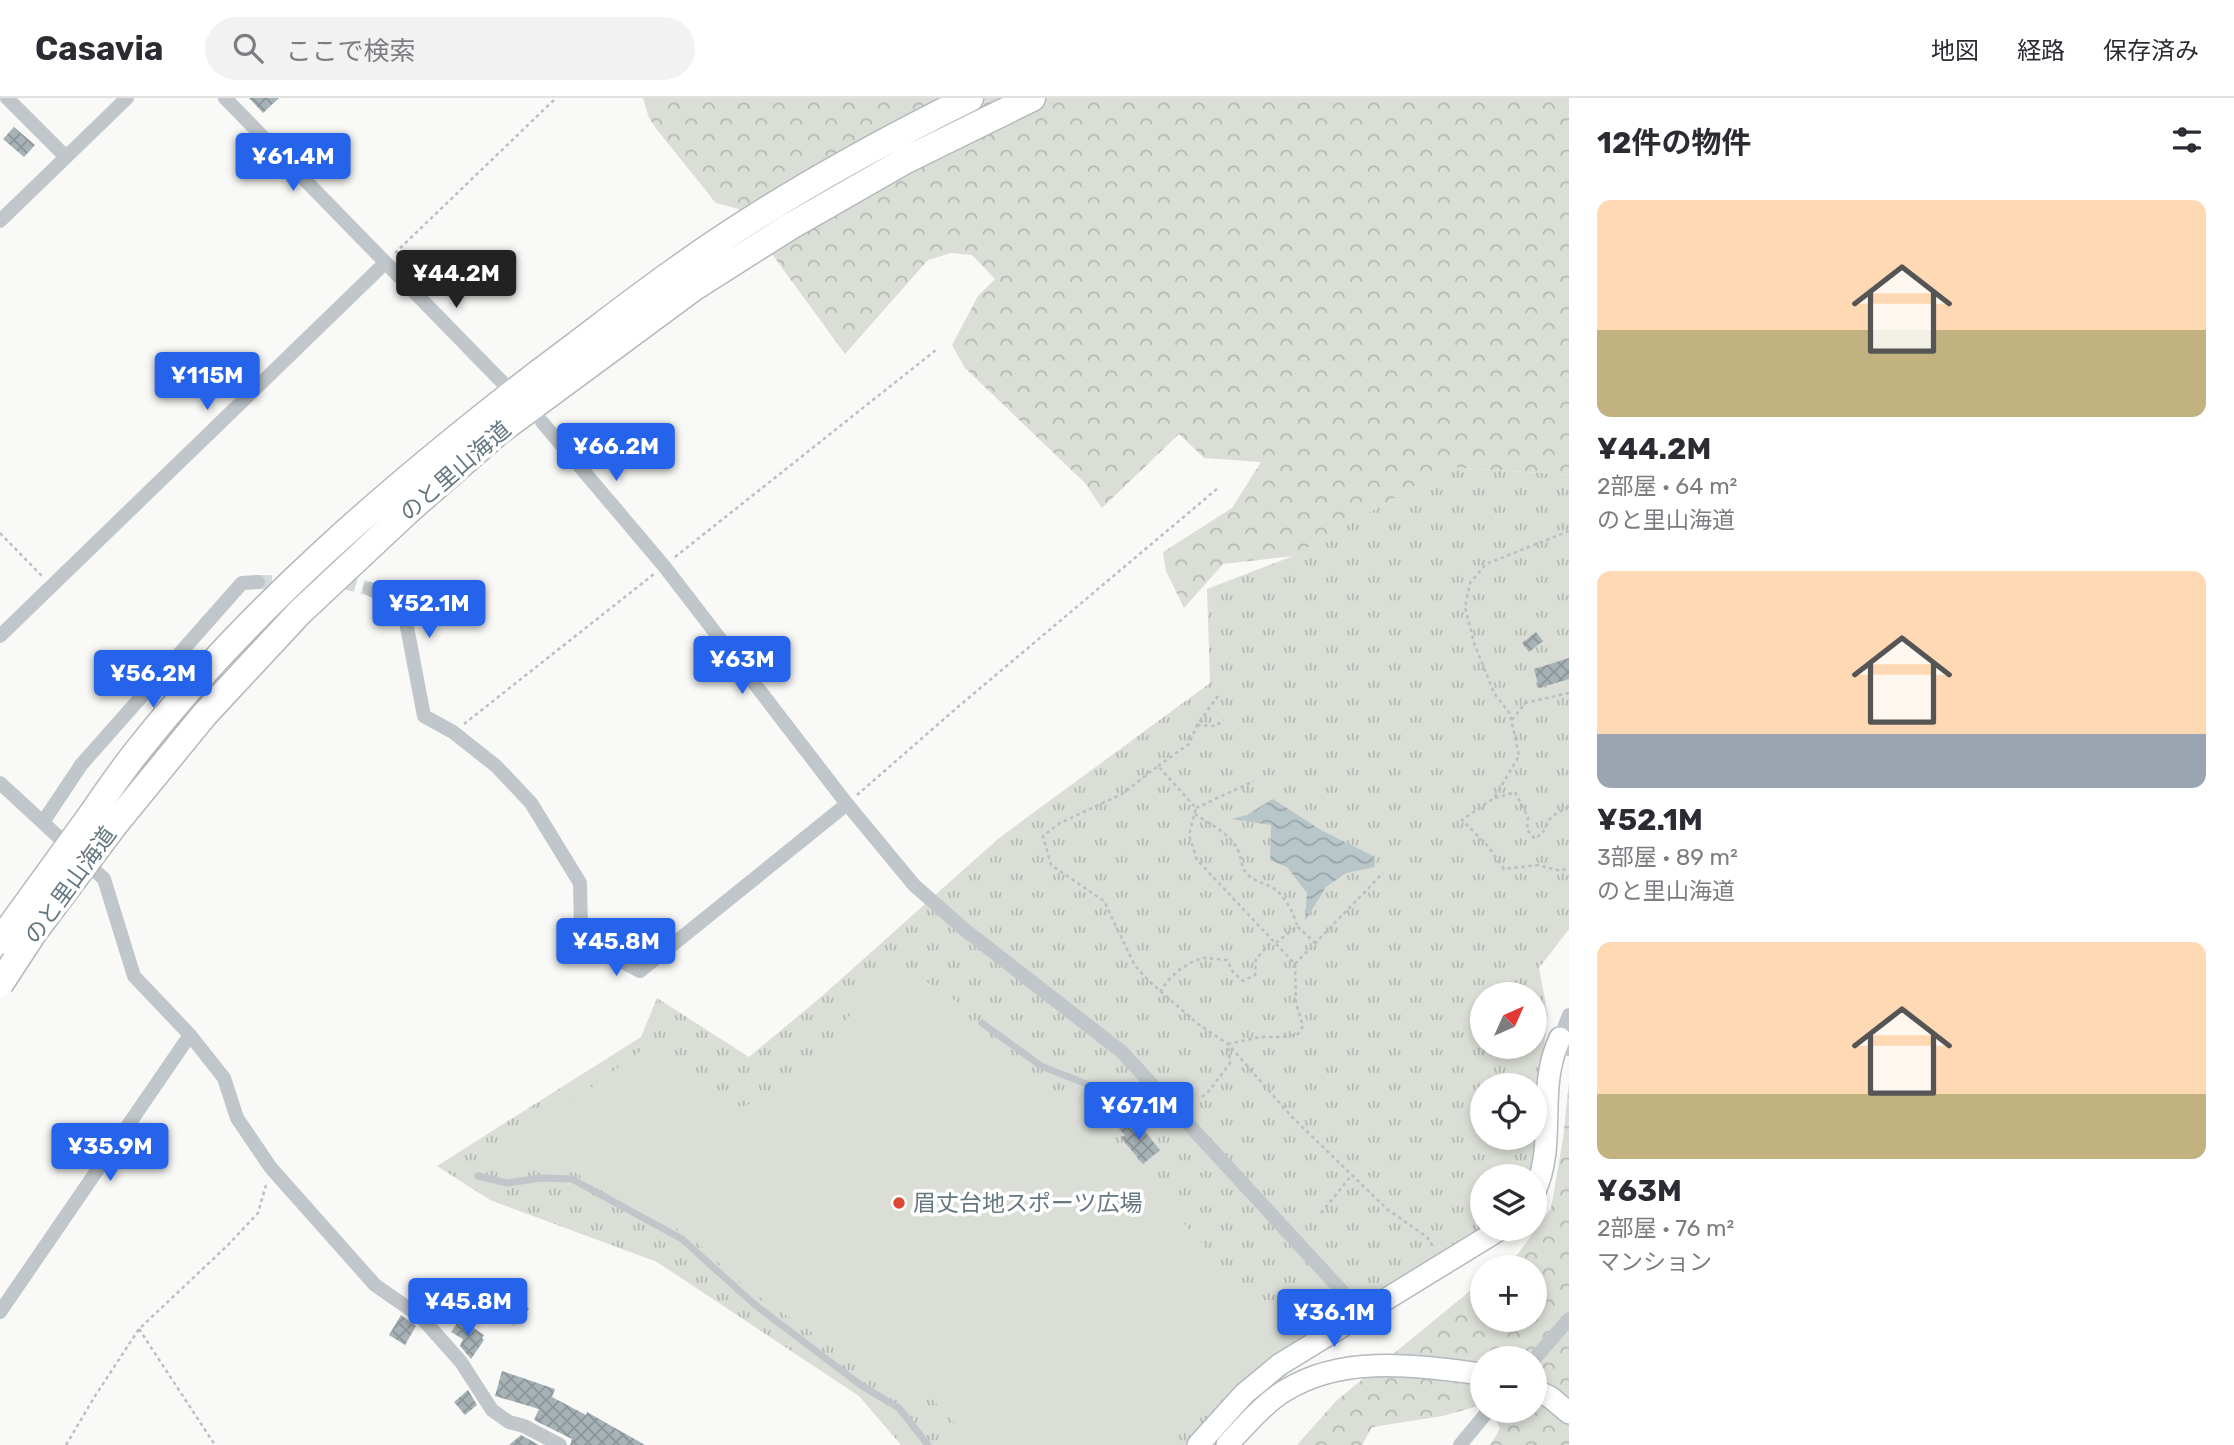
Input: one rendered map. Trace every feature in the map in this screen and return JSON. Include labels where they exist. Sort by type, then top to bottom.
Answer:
[{"type":"highway","name":"のと里山海道","points":[[0,984],[103,819],[139,749],[277,597],[392,492],[485,415],[680,268],[776,205],[894,135],[971,98]]},
{"type":"highway","name":"のと里山海道","points":[[0,941],[103,819],[299,613],[409,510],[498,432],[693,288],[778,234],[906,160],[1032,98]]},
{"type":"street","points":[[7,98],[66,157]]},
{"type":"street","points":[[0,221],[127,98]]},
{"type":"street","points":[[225,98],[502,382]]},
{"type":"street","points":[[0,636],[385,263]]},
{"type":"street","points":[[541,422],[664,566],[847,804],[914,885],[965,930],[1122,1052],[1364,1315]]},
{"type":"street","points":[[44,822],[81,765],[242,583],[258,582]]},
{"type":"street","points":[[370,589],[403,606],[424,716],[453,733],[496,766],[531,803],[580,883],[581,930],[605,953],[640,971],[847,804]]},
{"type":"street","points":[[0,783],[104,879],[134,976],[190,1035],[224,1078],[237,1118],[271,1168],[376,1285],[421,1317],[461,1362],[492,1410],[509,1422],[524,1426],[560,1445]]},
{"type":"street","points":[[1544,1164],[1548,1073],[1553,1053],[1564,1044],[1569,1015]]},
{"type":"street","points":[[0,1312],[190,1035]]},
{"type":"street","points":[[1198,1445],[1244,1394],[1279,1365],[1482,1241]]},
{"type":"street","points":[[1545,1346],[1569,1319]]},
{"type":"street","points":[[1227,1445],[1250,1420],[1284,1391],[1307,1379],[1336,1370],[1364,1365],[1470,1373]]},
{"type":"street","points":[[1547,1396],[1569,1413]]},
{"type":"street","points":[[1460,1445],[1478,1423]]},
{"type":"lane","points":[[982,1023],[1041,1066],[1083,1081],[1147,1116],[1157,1116],[1174,1108]]},
{"type":"lane","points":[[478,1176],[507,1183],[541,1178],[572,1179],[682,1239],[754,1304],[862,1386],[899,1408],[928,1445]]},
{"type":"path","points":[[385,263],[556,98]]},
{"type":"path","points":[[453,733],[936,351]]},
{"type":"path","points":[[847,804],[1218,488]]},
{"type":"path","points":[[1494,798],[1519,755],[1512,720],[1494,693],[1474,643],[1465,607],[1470,583],[1486,564],[1569,531]]},
{"type":"path","points":[[0,533],[52,587]]},
{"type":"path","points":[[1220,693],[1197,725],[1189,744],[1122,794],[1060,823],[1043,836],[1051,866],[1104,901],[1135,966],[1160,992],[1198,1024],[1228,1044],[1292,1117],[1387,1209],[1427,1237],[1444,1265]]},
{"type":"path","points":[[1512,720],[1525,704],[1569,693]]},
{"type":"path","points":[[1197,725],[1215,726],[1224,720]]},
{"type":"path","points":[[1158,766],[1196,808]]},
{"type":"path","points":[[1196,808],[1254,781]]},
{"type":"path","points":[[1569,806],[1551,817],[1544,832],[1535,839],[1527,830],[1528,817],[1515,792],[1494,798],[1462,820],[1487,845],[1504,869],[1538,865],[1561,871],[1569,867]]},
{"type":"path","points":[[1196,808],[1189,835],[1197,860],[1295,964],[1296,1003],[1303,1026],[1298,1034],[1282,1038],[1260,1037],[1228,1044]]},
{"type":"path","points":[[1195,814],[1223,833],[1237,848],[1242,868],[1260,885],[1274,889],[1296,917],[1297,926],[1316,944]]},
{"type":"path","points":[[1295,964],[1383,873]]},
{"type":"path","points":[[1160,992],[1167,981],[1181,969],[1203,958],[1227,960],[1233,972],[1243,981],[1255,975],[1256,959],[1275,941],[1297,926]]},
{"type":"path","points":[[1202,1097],[1230,1063],[1228,1044]]},
{"type":"path","points":[[66,1445],[94,1395],[139,1329],[258,1213],[271,1168]]},
{"type":"path","points":[[1321,1213],[1352,1175]]},
{"type":"path","points":[[139,1329],[215,1445]]},
{"type":"green space","points":[[643,98],[1569,98],[1569,475],[1449,467],[1293,556],[1223,564],[1184,608],[1166,571],[1163,552],[1232,508],[1261,462],[1204,458],[1179,434],[1102,508],[1085,483],[965,368],[952,345],[978,296],[995,279],[972,255],[951,253],[928,260],[845,354],[739,209],[716,203],[658,131],[649,118]]},
{"type":"green space","points":[[1449,467],[1569,475],[1569,929],[1539,968],[1542,982],[1470,982],[1470,1059],[1542,1059],[1540,1073],[1470,1073],[1470,1150],[1534,1150],[1534,1164],[1470,1164],[1470,1237],[1302,1360],[1213,1445],[901,1445],[859,1396],[657,1262],[490,1200],[437,1166],[641,1037],[657,998],[749,1057],[821,997],[999,838],[1210,683],[1207,589],[1293,556]]},
{"type":"green space","name":"眉丈台地スポーツ広場","points":[[891,958],[965,1007],[978,1046],[1042,1088],[1086,1104],[1099,1127],[1283,1336],[1155,1445],[975,1445],[932,1399],[897,1389],[750,1291],[688,1235],[574,1172],[504,1169],[498,1157],[643,1049],[738,1107],[767,1100],[807,1074]]},
{"type":"green space","points":[[1569,1081],[1569,1445],[1490,1445],[1500,1429],[1497,1423],[1547,1423],[1547,1346],[1470,1346],[1470,1408],[1443,1416],[1372,1427],[1362,1445],[1297,1445],[1336,1401],[1470,1291],[1470,1332],[1547,1332],[1547,1255],[1517,1255],[1527,1241],[1547,1241],[1547,1214],[1551,1208],[1563,1139]]},
{"type":"water","points":[[1273,799],[1321,830],[1373,856],[1375,867],[1346,873],[1326,887],[1305,921],[1307,893],[1287,867],[1270,860],[1271,825],[1232,819],[1247,815]]},
{"type":"building","points":[[249,98],[279,98],[263,113]]},
{"type":"building","points":[[14,127],[35,145],[24,157],[3,139]]},
{"type":"building","points":[[1536,632],[1543,641],[1529,652],[1522,643]]},
{"type":"building","points":[[1569,658],[1569,679],[1539,688],[1534,669]]},
{"type":"building","points":[[1128,1121],[1133,1128],[1138,1123],[1160,1150],[1143,1164],[1121,1138],[1125,1135],[1119,1129]]},
{"type":"building","points":[[512,1292],[529,1309],[514,1325],[496,1308]]},
{"type":"building","points":[[401,1315],[416,1326],[405,1345],[389,1335]]},
{"type":"building","points":[[460,1319],[484,1335],[484,1340],[471,1359],[460,1346],[463,1339],[451,1332]]},
{"type":"building","points":[[502,1371],[555,1389],[552,1397],[586,1415],[587,1412],[645,1445],[570,1445],[572,1439],[534,1420],[539,1409],[495,1396]]},
{"type":"building","points":[[468,1390],[477,1405],[465,1415],[454,1402]]},
{"type":"building","points":[[521,1435],[539,1445],[509,1445]]},
{"type":"tunnel","points":[[258,582],[348,583],[370,589]]},
{"type":"place","name":"眉丈台地スポーツ広場","points":[[899,1203]]}]
